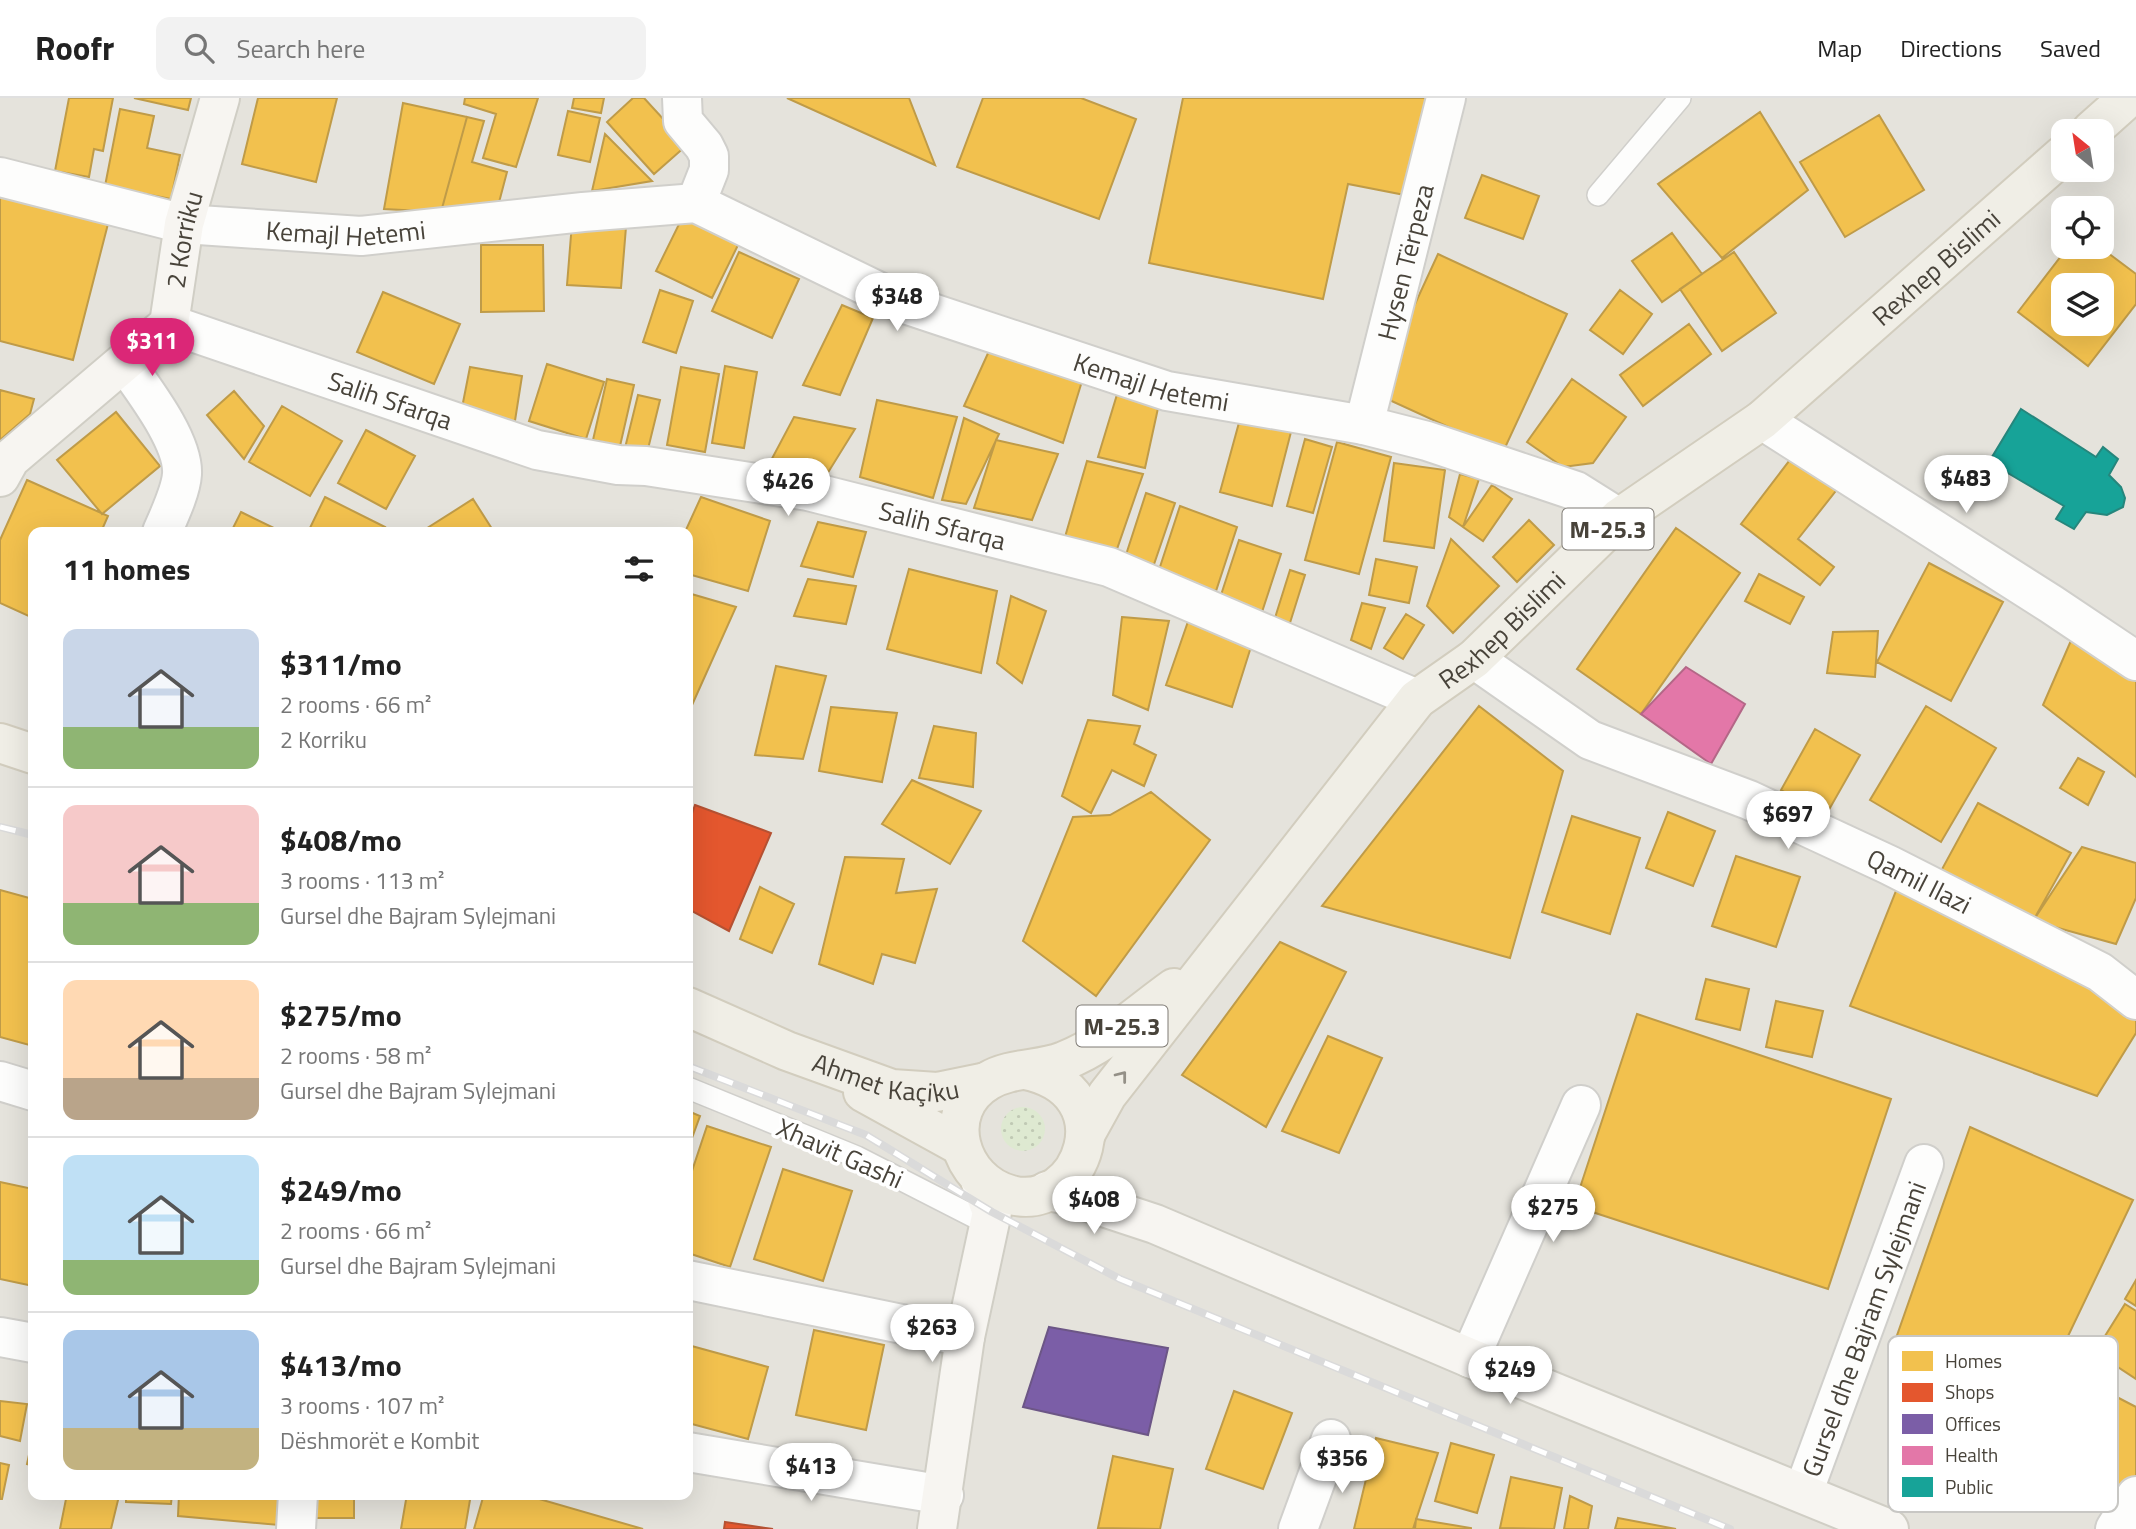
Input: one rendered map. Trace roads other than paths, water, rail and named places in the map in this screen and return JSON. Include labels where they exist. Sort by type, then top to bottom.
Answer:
[{"type":"main road","points":[[2104,119],[2128,98]]},
{"type":"main road","name":"Rexhep Bislimi","points":[[1085,1141],[1107,1095],[1417,699],[1474,659],[1619,518],[1762,421],[2051,166]]},
{"type":"main road","points":[[0,743],[28,752]]},
{"type":"main road","name":"Rexhep Bislimi","points":[[1025,1070],[1060,1063],[1086,1052],[1211,961]]},
{"type":"main road","name":"Ahmet Kaçiku","points":[[693,1009],[787,1051],[892,1089],[937,1092],[986,1082]]},
{"type":"main road","name":"Ahmet Kaçiku","points":[[787,1051],[961,1146]]},
{"type":"main road","points":[[1025,1070],[1044,1074],[1061,1083],[1075,1097],[1083,1114],[1085,1141],[1076,1166],[1064,1181],[1041,1194],[1014,1196],[996,1191],[987,1206],[961,1146],[960,1128],[964,1110],[973,1095],[986,1082],[1004,1073],[1025,1070]]},
{"type":"street","name":"2 Korriku","points":[[0,477],[10,459],[169,324],[184,224],[220,98]]},
{"type":"street","points":[[682,98],[683,121],[709,156],[709,170],[696,204]]},
{"type":"street","name":"Hysen Tërpeza","points":[[1364,425],[1446,98]]},
{"type":"street","name":"Kemajl Hetemi","points":[[0,177],[184,224],[361,236],[583,212],[696,204],[902,303],[1167,391],[1364,425],[1427,441],[1576,491],[1619,518]]},
{"type":"street","name":"Salih Sfarqa","points":[[169,324],[537,450],[618,465],[646,466],[808,491],[1109,567],[1417,699]]},
{"type":"street","points":[[125,363],[159,413],[175,444],[182,474],[164,527]]},
{"type":"street","points":[[1762,421],[2136,661]]},
{"type":"street","name":"Qamil Ilazi","points":[[1474,659],[1590,740],[1749,800],[1889,865],[2100,972],[2136,1000]]},
{"type":"street","points":[[0,1081],[28,1089]]},
{"type":"street","points":[[1470,1358],[1581,1105]]},
{"type":"street","name":"Gursel dhe Bajram Sylejmani","points":[[1085,1141],[1103,1185],[1155,1224]]},
{"type":"street","name":"Gursel dhe Bajram Sylejmani","points":[[1803,1493],[1924,1164]]},
{"type":"street","name":"Gursel dhe Bajram Sylejmani","points":[[1041,1194],[1064,1194],[1155,1224],[1470,1358],[1889,1529]]},
{"type":"street","points":[[693,1453],[941,1512],[965,1337],[987,1206]]},
{"type":"street","points":[[693,1281],[965,1337]]},
{"type":"street","points":[[0,1337],[28,1342]]},
{"type":"street","points":[[1298,1529],[1331,1439]]},
{"type":"street","points":[[2115,1529],[2136,1496]]},
{"type":"street","points":[[296,1529],[298,1500]]},
{"type":"lane","points":[[1598,195],[1681,98]]},
{"type":"lane","name":"Xhavit Gashi","points":[[693,1090],[857,1157],[987,1206]]},
{"type":"railway","points":[[0,827],[28,834]]},
{"type":"railway","points":[[693,1068],[866,1135],[992,1212],[1120,1279],[1730,1529]]}]
